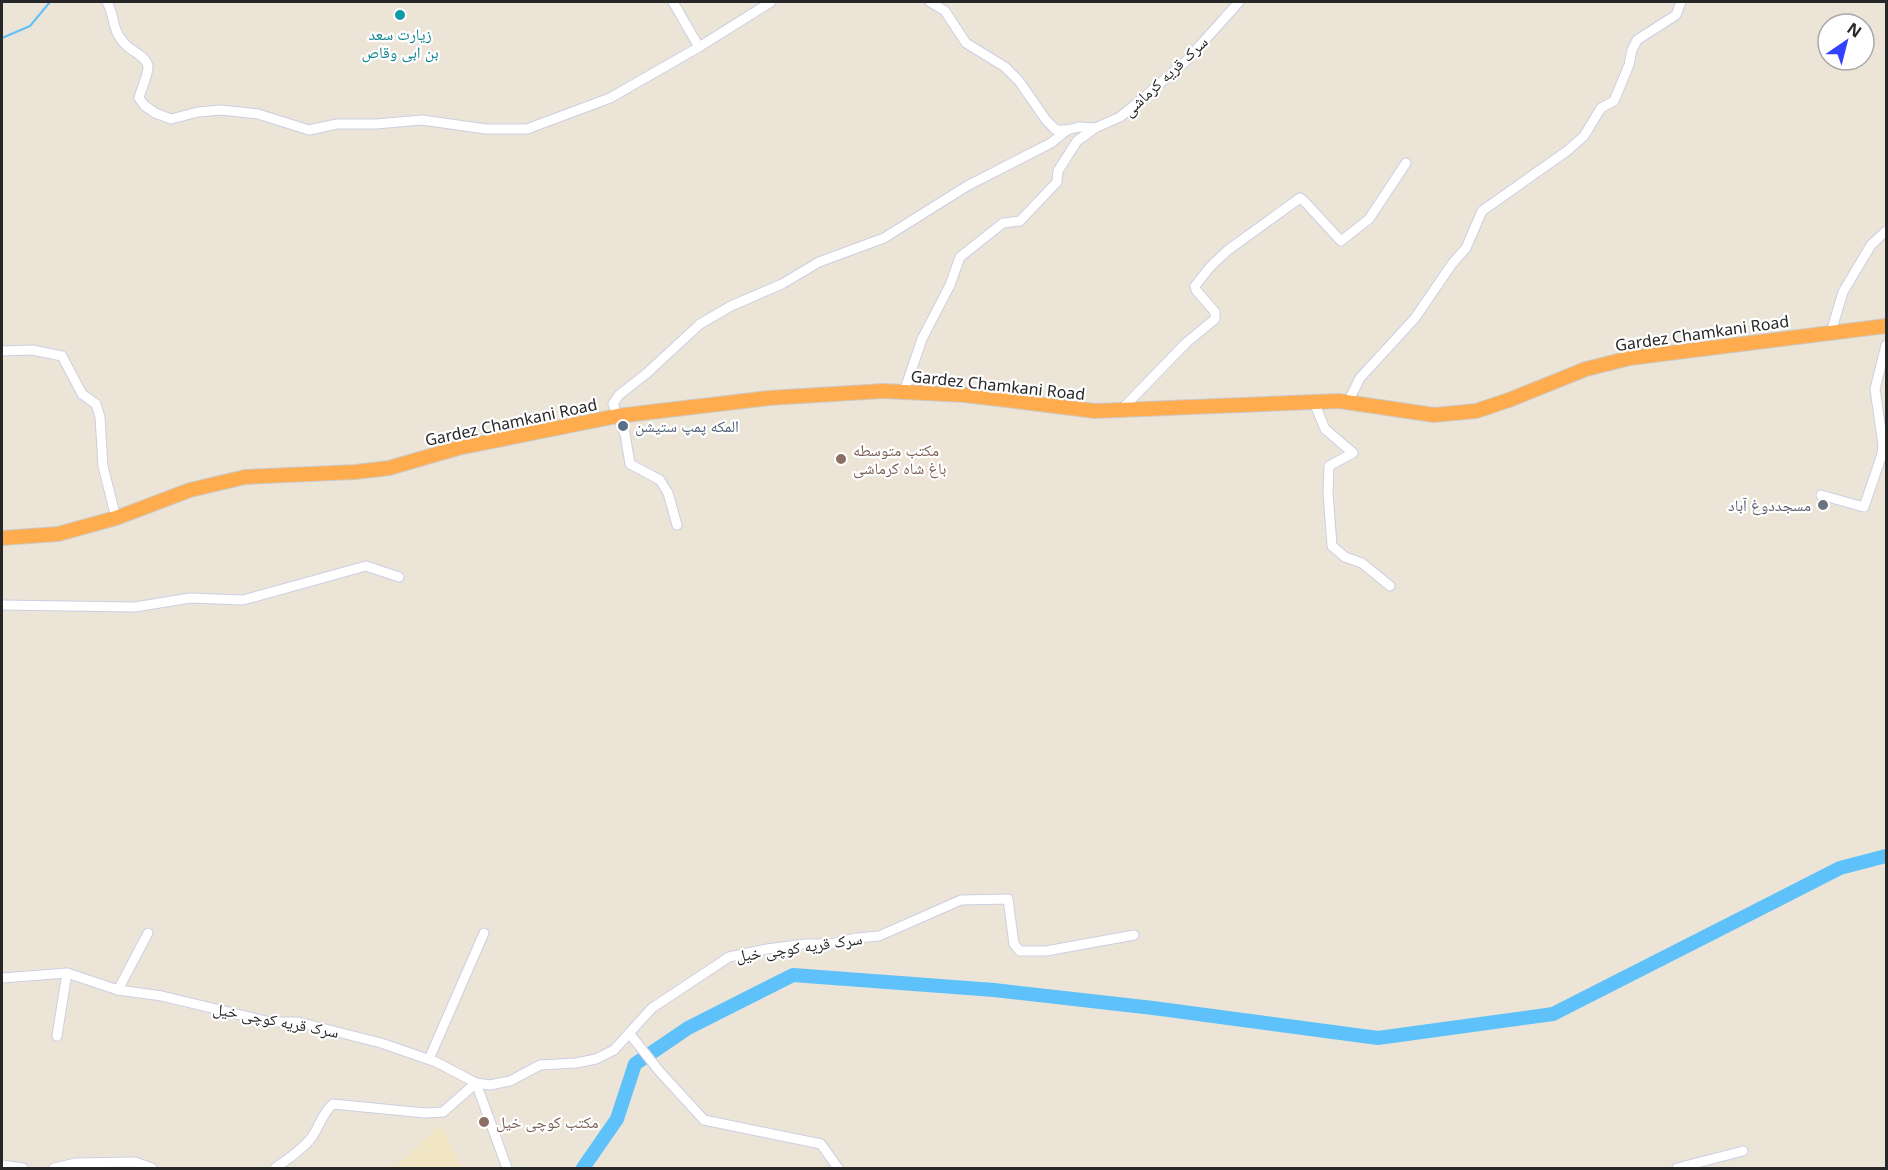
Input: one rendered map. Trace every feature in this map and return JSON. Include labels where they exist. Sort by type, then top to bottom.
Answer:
[{"type":"highway","name":"Gardez Chamkani Road","points":[[2,538],[58,534],[116,518],[190,490],[245,477],[355,472],[389,468],[458,448],[617,416],[769,398],[883,391],[965,395],[1095,411],[1348,402],[1434,415],[1476,411],[1586,369],[1630,358],[1887,326]]},
{"type":"street","points":[[106,2],[110,7],[111,20],[120,38],[146,60],[148,68],[139,98],[155,113],[171,119],[190,116],[198,112],[220,110],[258,114],[309,130],[337,124],[376,124],[422,120],[486,129],[527,129],[610,98],[771,2]]},
{"type":"street","points":[[673,2],[699,47]]},
{"type":"street","points":[[930,2],[945,11],[966,43],[1005,67],[1019,81],[1046,120],[1056,130],[1079,127],[1095,128]]},
{"type":"street","name":"سرک قریه کرماشی","points":[[904,392],[922,339],[950,285],[960,256],[1003,223],[1020,221],[1057,182],[1058,171],[1077,141],[1095,128],[1120,117],[1186,61],[1239,2]]},
{"type":"street","points":[[1348,402],[1360,378],[1415,318],[1452,264],[1466,248],[1482,211],[1567,151],[1584,136],[1601,108],[1614,101],[1637,40],[1676,15],[1681,2]]},
{"type":"street","points":[[677,525],[668,493],[660,480],[630,464],[625,434],[613,404],[620,395],[647,374],[700,324],[731,306],[782,284],[819,262],[884,238],[967,186],[1051,143],[1067,130]]},
{"type":"street","points":[[1121,410],[1186,343],[1215,319],[1215,312],[1195,286],[1228,250],[1300,198],[1341,241],[1369,219],[1406,163]]},
{"type":"street","points":[[1831,332],[1843,292],[1871,245],[1887,231]]},
{"type":"street","points":[[1821,495],[1864,507],[1882,454],[1883,445],[1875,389],[1887,345]]},
{"type":"street","points":[[2,351],[32,350],[62,356],[82,394],[96,404],[100,417],[103,466],[116,518]]},
{"type":"street","points":[[1314,402],[1326,429],[1353,453],[1329,466],[1328,492],[1332,546],[1345,557],[1362,563],[1390,586]]},
{"type":"street","points":[[2,605],[135,607],[190,598],[243,600],[366,566],[399,577]]},
{"type":"street","name":"سرک قریه کوچی خیل","points":[[2,978],[67,973],[118,990],[162,996],[270,1022],[298,1022],[429,1059],[476,1083],[490,1085],[510,1081],[540,1065],[576,1064],[596,1059],[614,1050],[652,1008],[729,957],[777,947],[831,944],[879,936],[961,900],[1008,899],[1014,944],[1020,951],[1046,951],[1134,935]]},
{"type":"street","points":[[118,990],[148,933]]},
{"type":"street","points":[[429,1059],[484,933]]},
{"type":"street","points":[[57,1036],[67,973]]},
{"type":"street","points":[[629,1033],[660,1072],[704,1120],[821,1144],[838,1168]]},
{"type":"street","points":[[275,1168],[304,1146],[320,1126],[328,1108],[333,1104],[425,1113],[443,1112],[476,1083],[507,1168]]},
{"type":"street","points":[[1677,1168],[1743,1151]]},
{"type":"street","points":[[54,1168],[76,1163],[135,1162],[152,1168]]},
{"type":"street","points":[[2,1165],[23,1168]]},
{"type":"shaded area","points":[[441,1125],[462,1168],[394,1168]]},
{"type":"waterway","points":[[2,38],[30,26],[50,2]]},
{"type":"waterway","points":[[583,1168],[617,1119],[635,1064],[688,1028],[793,975],[994,990],[1153,1008],[1378,1038],[1553,1014],[1840,868],[1886,856]]},
{"type":"place","name":"زیارت سعد بن ابی وقاص","points":[[400,15]]},
{"type":"place","name":"المکه پمپ ستیشن","points":[[623,426]]},
{"type":"place","name":"مکتب متوسطه باغ شاه کرماشی","points":[[841,459]]},
{"type":"place","name":"مسجددوغ آباد","points":[[1823,505]]},
{"type":"place","name":"مکتب کوچی خیل","points":[[484,1122]]}]
